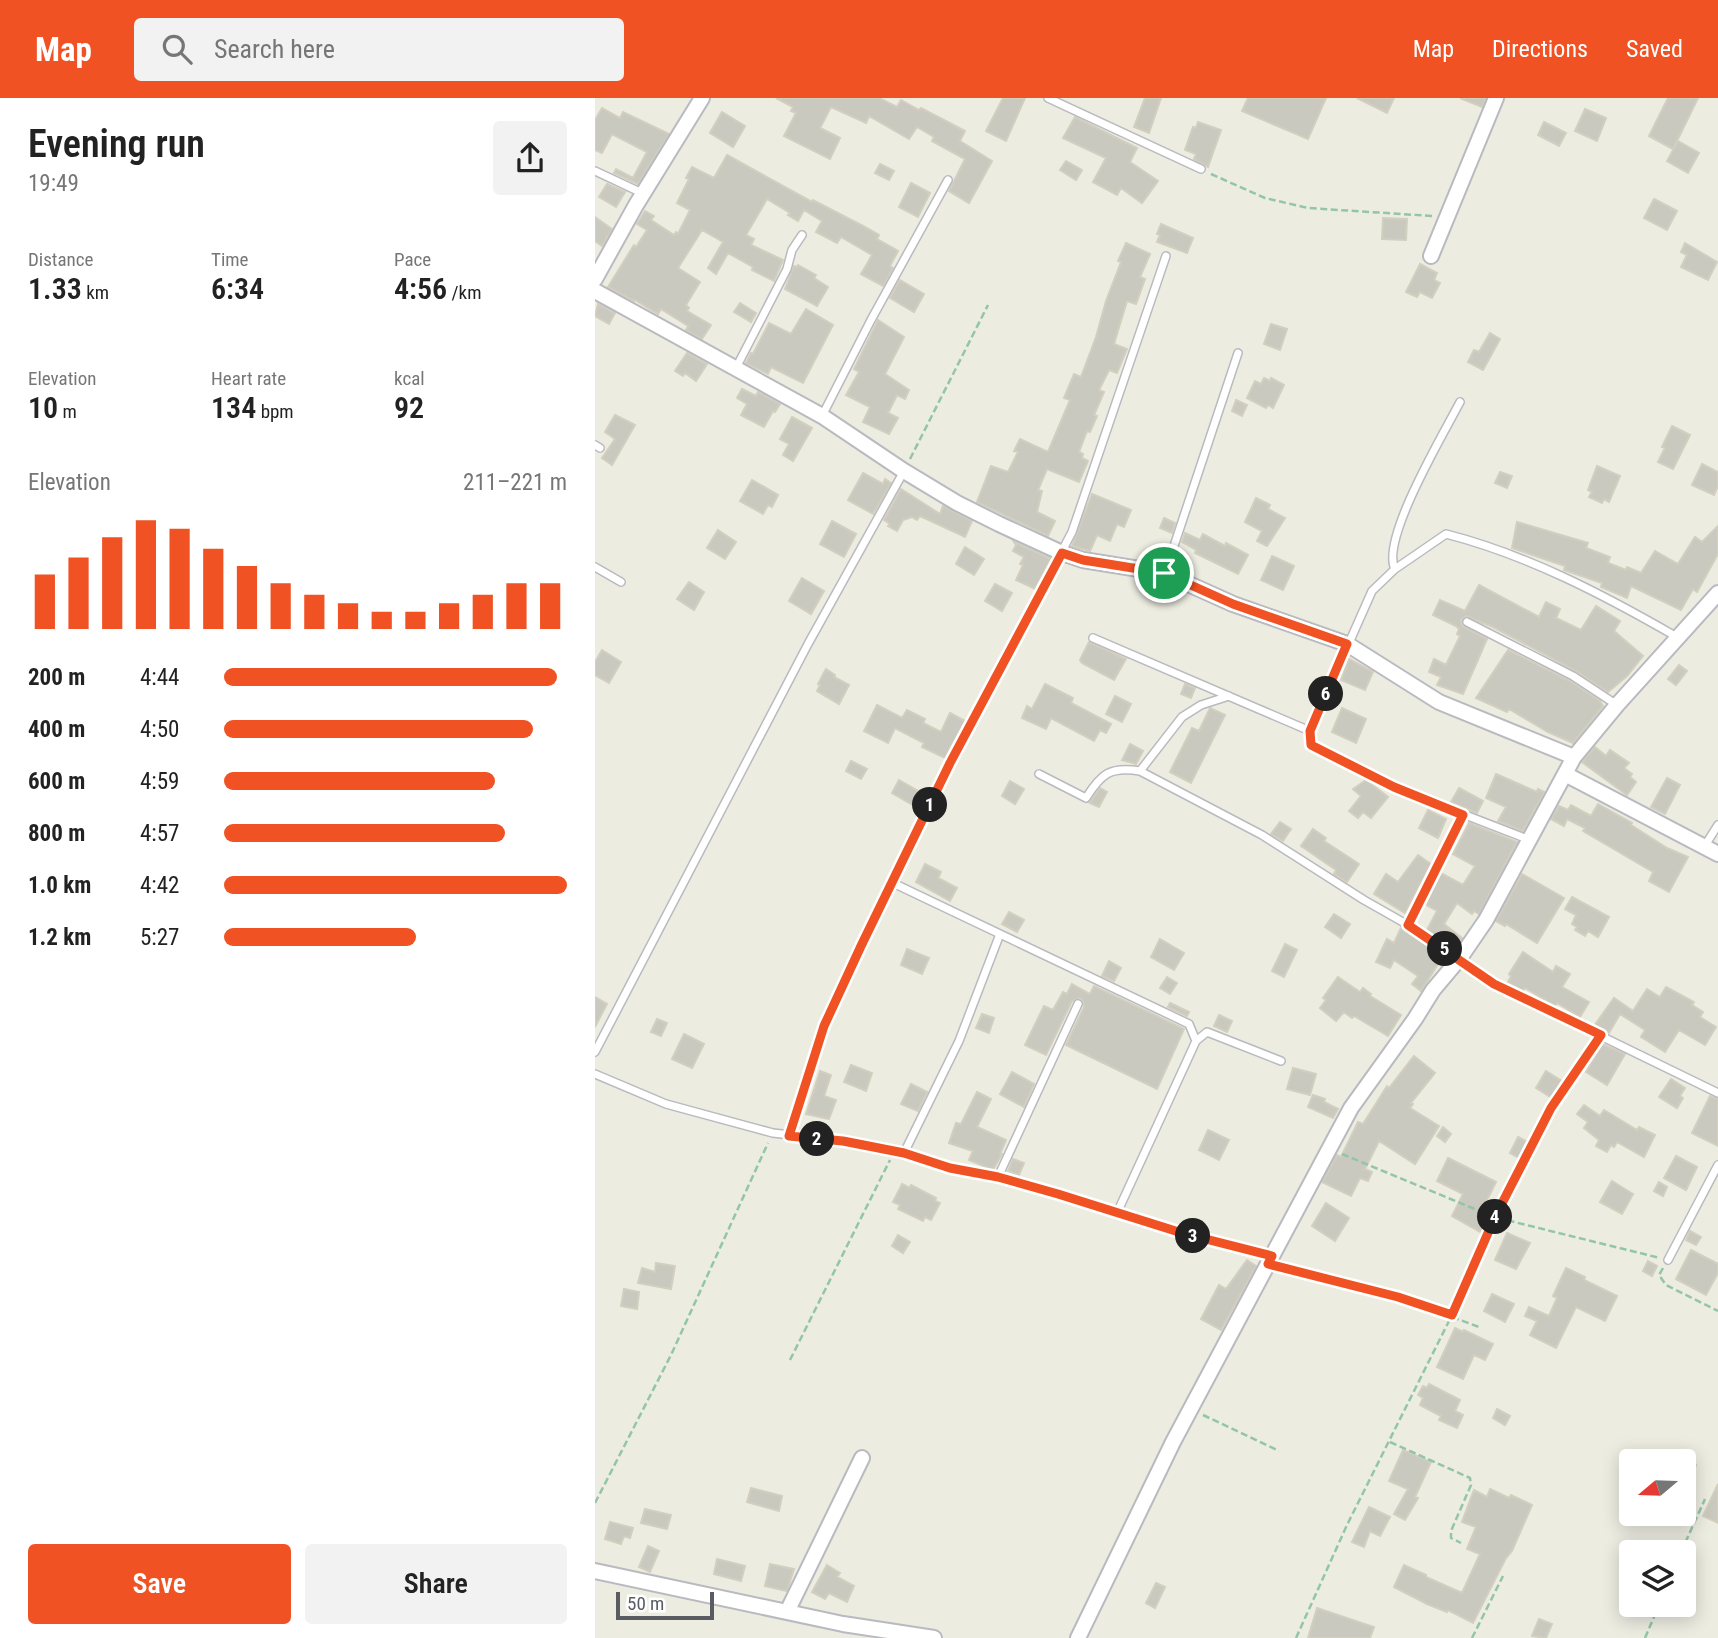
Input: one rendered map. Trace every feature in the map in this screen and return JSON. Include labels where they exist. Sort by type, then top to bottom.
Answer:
[{"type":"street","points":[[595,279],[702,98]]},
{"type":"street","points":[[1431,256],[1496,98]]},
{"type":"street","points":[[595,291],[822,416],[957,503],[1062,553],[1083,560],[1164,573],[1233,604],[1347,644],[1439,702],[1574,758]]},
{"type":"street","points":[[1078,1638],[1167,1452],[1351,1108],[1433,990],[1460,958],[1486,920],[1574,758],[1677,637],[1715,600]]},
{"type":"street","points":[[1565,775],[1718,854]]},
{"type":"street","points":[[787,1612],[862,1458]]},
{"type":"street","points":[[595,1571],[787,1612],[844,1631],[933,1638]]},
{"type":"lane","points":[[1048,98],[1201,169]]},
{"type":"lane","points":[[595,171],[643,194]]},
{"type":"lane","points":[[822,416],[948,180]]},
{"type":"lane","points":[[736,368],[802,234]]},
{"type":"lane","points":[[789,1136],[824,1026],[950,763],[1072,532],[1166,256]]},
{"type":"lane","points":[[1164,573],[1238,353]]},
{"type":"lane","points":[[1395,569],[1391,562],[1398,527],[1460,402]]},
{"type":"lane","points":[[595,1052],[789,679],[904,471]]},
{"type":"lane","points":[[1530,841],[1394,787],[1311,745],[1310,731],[1372,591],[1395,569],[1446,534],[1481,543],[1606,596],[1677,637]]},
{"type":"lane","points":[[595,567],[621,582]]},
{"type":"lane","points":[[1468,622],[1573,676],[1617,705]]},
{"type":"lane","points":[[1093,638],[1310,731]]},
{"type":"lane","points":[[1140,771],[1182,717],[1201,705],[1229,696]]},
{"type":"lane","points":[[1039,774],[1086,798],[1097,780],[1113,770],[1125,768],[1140,771],[1262,835],[1460,958],[1494,984],[1718,1093]]},
{"type":"lane","points":[[1408,925],[1463,815]]},
{"type":"lane","points":[[1703,847],[1718,825]]},
{"type":"lane","points":[[893,883],[1189,1024],[1196,1041]]},
{"type":"lane","points":[[904,1153],[959,1041],[1000,934]]},
{"type":"lane","points":[[998,1177],[1077,1004]]},
{"type":"lane","points":[[1117,1213],[1196,1041],[1207,1032],[1281,1061]]},
{"type":"lane","points":[[595,1074],[666,1104],[773,1133],[843,1141],[904,1153],[950,1168],[998,1177],[1270,1260]]},
{"type":"lane","points":[[1668,1260],[1718,1166]]},
{"type":"path","points":[[1201,169],[1265,198],[1308,208],[1448,218]]},
{"type":"path","points":[[904,471],[988,305]]},
{"type":"path","points":[[1296,1638],[1347,1525],[1452,1315],[1495,1217],[1551,1108],[1601,1035]]},
{"type":"path","points":[[595,1503],[671,1355],[773,1133]]},
{"type":"path","points":[[1329,1149],[1495,1217],[1668,1260],[1660,1275],[1666,1285],[1718,1311]]},
{"type":"path","points":[[790,1360],[895,1152]]},
{"type":"path","points":[[1270,1260],[1398,1297],[1479,1326]]},
{"type":"path","points":[[1192,1409],[1279,1451]]},
{"type":"path","points":[[1390,1442],[1470,1478],[1471,1485],[1451,1531],[1451,1538],[1461,1544]]},
{"type":"path","points":[[1686,1540],[1705,1499]]},
{"type":"path","points":[[1472,1638],[1503,1576]]},
{"type":"path","points":[[1645,1638],[1654,1617]]},
{"type":"building","points":[[776,98],[879,98],[897,107],[901,100],[965,131],[960,141],[992,161],[969,203],[949,191],[965,159],[932,141],[934,137],[917,127],[909,139],[869,116],[866,123],[831,107],[820,128],[840,138],[830,159],[784,136],[796,113],[791,111],[793,107]]},
{"type":"building","points":[[1003,98],[1025,98],[1006,141],[986,131]]},
{"type":"building","points":[[1145,98],[1161,98],[1149,133],[1134,127]]},
{"type":"building","points":[[1248,98],[1326,98],[1308,139],[1242,111]]},
{"type":"building","points":[[1357,98],[1394,98],[1387,113]]},
{"type":"building","points":[[1460,98],[1486,98],[1482,107]]},
{"type":"building","points":[[1668,98],[1698,98],[1673,149],[1649,136]]},
{"type":"building","points":[[602,108],[620,118],[623,112],[669,134],[638,184],[614,173],[616,169],[633,178],[647,152],[612,134],[602,153],[595,150],[595,120]]},
{"type":"building","points":[[1585,109],[1606,118],[1597,141],[1575,131]]},
{"type":"building","points":[[722,112],[745,126],[733,147],[710,133]]},
{"type":"building","points":[[1075,117],[1137,148],[1130,162],[1158,181],[1142,203],[1121,188],[1117,195],[1093,182],[1106,158],[1063,138]]},
{"type":"building","points":[[1198,122],[1221,130],[1208,167],[1194,159],[1196,154],[1185,150],[1193,127],[1196,128]]},
{"type":"building","points":[[1544,122],[1566,133],[1559,146],[1538,135]]},
{"type":"building","points":[[1678,141],[1699,153],[1688,173],[1667,161]]},
{"type":"building","points":[[727,155],[879,235],[877,239],[898,251],[890,266],[893,268],[883,286],[861,274],[872,255],[841,237],[837,243],[816,232],[822,221],[804,210],[798,221],[767,199],[746,235],[754,239],[751,245],[783,260],[774,281],[728,253],[716,274],[708,268],[723,242],[702,230],[678,268],[700,282],[686,305],[689,308],[687,311],[711,325],[702,339],[686,330],[688,326],[661,309],[658,314],[608,287],[634,245],[636,247],[647,230],[637,224],[645,211],[654,216],[651,220],[674,235],[676,232],[678,234],[690,210],[677,203],[692,167],[714,178]]},
{"type":"building","points":[[1066,161],[1082,170],[1076,180],[1060,170]]},
{"type":"building","points":[[880,164],[894,171],[889,180],[875,173]]},
{"type":"building","points":[[911,183],[930,193],[918,217],[899,207]]},
{"type":"building","points":[[607,184],[625,192],[616,207],[599,197]]},
{"type":"building","points":[[1654,199],[1677,211],[1667,230],[1644,218]]},
{"type":"building","points":[[595,217],[612,229],[602,246],[595,241]]},
{"type":"building","points":[[1383,218],[1407,219],[1406,240],[1382,239]]},
{"type":"building","points":[[1161,224],[1193,238],[1187,253],[1157,242]]},
{"type":"building","points":[[1126,243],[1150,254],[1140,277],[1145,279],[1136,304],[1127,301],[1114,344],[1127,349],[1117,373],[1109,370],[1099,390],[1104,392],[1094,415],[1097,416],[1090,432],[1087,431],[1079,452],[1083,454],[1082,458],[1088,461],[1079,482],[1047,469],[1038,490],[1042,491],[1037,512],[1055,521],[1048,536],[977,502],[991,466],[1008,472],[1018,452],[1014,451],[1020,439],[1048,452],[1070,400],[1064,398],[1074,374],[1081,377],[1096,337],[1121,262],[1118,261]]},
{"type":"building","points":[[1685,243],[1717,262],[1708,280],[1681,267],[1687,255],[1681,252]]},
{"type":"building","points":[[1420,264],[1437,273],[1434,280],[1440,283],[1432,298],[1420,292],[1417,297],[1406,292]]},
{"type":"building","points":[[798,265],[816,275],[814,278],[828,287],[817,306],[785,289],[794,266]]},
{"type":"building","points":[[900,280],[924,294],[914,312],[890,298]]},
{"type":"building","points":[[740,303],[756,313],[751,322],[734,312]]},
{"type":"building","points":[[598,304],[615,313],[609,324],[595,316]]},
{"type":"building","points":[[806,309],[833,325],[803,383],[771,367],[768,374],[746,363],[769,323],[791,334]]},
{"type":"building","points":[[878,320],[904,337],[885,374],[909,390],[905,399],[897,395],[888,413],[898,418],[889,434],[863,422],[870,407],[846,395],[859,372],[854,369]]},
{"type":"building","points":[[1271,324],[1287,329],[1280,350],[1264,344]]},
{"type":"building","points":[[1490,333],[1500,339],[1483,370],[1468,362],[1474,350],[1479,352]]},
{"type":"building","points":[[687,353],[707,364],[696,381],[685,373],[683,376],[675,371]]},
{"type":"building","points":[[1264,378],[1270,381],[1271,378],[1284,385],[1273,408],[1268,405],[1266,408],[1247,398],[1255,381],[1261,384]]},
{"type":"building","points":[[742,389],[756,396],[758,392],[780,404],[764,427],[741,415],[747,404],[737,398]]},
{"type":"building","points":[[1236,400],[1247,405],[1242,416],[1232,411]]},
{"type":"building","points":[[615,415],[635,425],[612,465],[602,458],[615,439],[605,432]]},
{"type":"building","points":[[792,417],[812,428],[793,461],[783,455],[789,444],[780,439]]},
{"type":"building","points":[[1672,426],[1690,435],[1673,469],[1658,462]]},
{"type":"building","points":[[1702,464],[1718,472],[1718,486],[1714,495],[1692,485]]},
{"type":"building","points":[[1597,466],[1620,476],[1609,502],[1604,499],[1602,503],[1589,497],[1592,492],[1588,490]]},
{"type":"building","points":[[1500,472],[1512,476],[1507,488],[1495,483]]},
{"type":"building","points":[[863,473],[883,484],[885,479],[891,483],[873,514],[848,500]]},
{"type":"building","points":[[752,480],[778,495],[772,507],[768,505],[763,514],[740,501]]},
{"type":"building","points":[[901,489],[940,514],[943,506],[972,521],[965,537],[920,516],[917,520],[912,517],[903,520],[897,531],[888,526],[890,524],[884,520]]},
{"type":"building","points":[[1092,494],[1131,510],[1124,527],[1117,524],[1110,541],[1097,535],[1090,551],[1072,546]]},
{"type":"building","points":[[1256,498],[1270,505],[1268,509],[1285,518],[1267,546],[1257,541],[1262,531],[1245,522]]},
{"type":"building","points":[[1164,518],[1175,523],[1172,533],[1160,528]]},
{"type":"building","points":[[832,521],[856,534],[844,557],[820,544]]},
{"type":"building","points":[[1517,522],[1588,543],[1586,548],[1610,557],[1608,563],[1641,573],[1655,551],[1678,564],[1695,537],[1702,542],[1718,526],[1718,554],[1697,592],[1693,589],[1681,610],[1631,586],[1627,598],[1601,587],[1602,583],[1564,570],[1565,566],[1512,548]]},
{"type":"building","points":[[718,530],[736,542],[725,559],[707,548]]},
{"type":"building","points":[[1185,533],[1200,540],[1203,534],[1248,555],[1238,574],[1195,553],[1196,550],[1182,542]]},
{"type":"building","points":[[1014,542],[1051,559],[1035,589],[1016,580],[1024,557],[1013,551],[1016,545]]},
{"type":"building","points":[[965,547],[984,559],[974,575],[956,564]]},
{"type":"building","points":[[1272,556],[1294,566],[1283,590],[1261,580]]},
{"type":"building","points":[[802,578],[824,591],[811,614],[789,601]]},
{"type":"building","points":[[689,582],[704,592],[694,610],[677,599]]},
{"type":"building","points":[[995,584],[1012,593],[1002,611],[985,601]]},
{"type":"building","points":[[1479,585],[1539,617],[1546,602],[1560,609],[1556,618],[1581,630],[1596,606],[1620,621],[1614,631],[1643,656],[1627,676],[1608,692],[1576,671],[1493,627],[1466,616],[1461,620],[1462,626],[1487,639],[1463,694],[1437,685],[1441,677],[1429,672],[1434,659],[1446,665],[1460,636],[1456,626],[1433,615],[1440,600],[1465,611]]},
{"type":"building","points":[[1089,642],[1126,659],[1114,680],[1080,660]]},
{"type":"building","points":[[602,650],[621,662],[609,683],[595,675],[595,662]]},
{"type":"building","points":[[1508,650],[1570,681],[1600,701],[1603,706],[1573,743],[1509,709],[1507,712],[1476,698]]},
{"type":"building","points":[[1349,659],[1373,672],[1365,690],[1341,680]]},
{"type":"building","points":[[1679,665],[1687,671],[1676,685],[1668,679]]},
{"type":"building","points":[[826,669],[849,685],[839,704],[817,691]]},
{"type":"building","points":[[1045,684],[1073,698],[1071,703],[1111,724],[1106,733],[1100,730],[1094,741],[1051,718],[1046,729],[1022,718],[1027,706],[1032,709]]},
{"type":"building","points":[[1185,684],[1195,688],[1191,698],[1181,694]]},
{"type":"building","points":[[1115,696],[1131,704],[1122,722],[1106,714]]},
{"type":"building","points":[[877,705],[902,718],[907,710],[925,719],[923,723],[941,732],[950,713],[965,721],[945,758],[922,747],[924,743],[895,728],[888,743],[864,731]]},
{"type":"building","points":[[1210,708],[1225,715],[1191,783],[1170,772],[1192,728],[1199,731]]},
{"type":"building","points":[[1342,708],[1366,719],[1356,743],[1332,732]]},
{"type":"building","points":[[1130,744],[1143,751],[1136,764],[1122,760]]},
{"type":"building","points":[[1595,747],[1606,756],[1610,750],[1629,763],[1624,768],[1632,774],[1630,777],[1636,782],[1627,795],[1582,762]]},
{"type":"building","points":[[851,761],[867,769],[861,779],[846,771]]},
{"type":"building","points":[[1496,774],[1537,792],[1538,789],[1544,792],[1523,831],[1498,821],[1506,807],[1486,798]]},
{"type":"building","points":[[1667,778],[1680,785],[1665,814],[1651,807]]},
{"type":"building","points":[[899,780],[918,791],[913,805],[892,793]]},
{"type":"building","points":[[1366,780],[1388,797],[1371,818],[1363,812],[1358,818],[1349,811],[1361,796],[1353,789]]},
{"type":"building","points":[[1010,781],[1024,789],[1015,804],[1002,796]]},
{"type":"building","points":[[1100,788],[1107,792],[1099,807],[1090,803]]},
{"type":"building","points":[[1459,788],[1483,801],[1477,813],[1451,802]]},
{"type":"building","points":[[1598,804],[1632,823],[1631,825],[1667,848],[1688,857],[1669,892],[1649,881],[1653,872],[1583,831],[1585,828],[1567,819],[1564,826],[1551,819],[1559,806],[1568,810],[1571,805],[1591,816]]},
{"type":"building","points":[[1428,810],[1446,819],[1438,838],[1419,828]]},
{"type":"building","points":[[1280,822],[1291,829],[1283,841],[1271,834]]},
{"type":"building","points":[[1469,823],[1517,842],[1479,914],[1474,911],[1472,914],[1457,903],[1444,924],[1462,938],[1456,947],[1451,943],[1449,946],[1427,930],[1437,911],[1425,904],[1441,873],[1463,885],[1475,866],[1453,854]]},
{"type":"building","points":[[1313,829],[1326,838],[1324,841],[1359,864],[1347,882],[1334,874],[1336,870],[1301,846]]},
{"type":"building","points":[[1418,855],[1431,864],[1405,913],[1374,894],[1386,874],[1398,882]]},
{"type":"building","points":[[925,864],[941,872],[938,878],[957,888],[950,901],[916,882]]},
{"type":"building","points":[[1522,874],[1564,898],[1537,943],[1496,921]]},
{"type":"building","points":[[1572,897],[1609,917],[1598,937],[1588,931],[1585,936],[1575,930],[1577,927],[1572,924],[1576,915],[1565,909]]},
{"type":"building","points":[[1009,912],[1024,920],[1017,932],[1002,924]]},
{"type":"building","points":[[1334,914],[1350,924],[1341,938],[1325,927]]},
{"type":"building","points":[[1401,928],[1443,956],[1421,991],[1412,984],[1418,976],[1394,960],[1390,968],[1376,962],[1387,939],[1394,943]]},
{"type":"building","points":[[1160,939],[1184,953],[1174,970],[1151,957]]},
{"type":"building","points":[[1285,944],[1297,950],[1284,977],[1272,971]]},
{"type":"building","points":[[907,949],[929,958],[922,974],[901,965]]},
{"type":"building","points":[[1523,952],[1553,972],[1556,966],[1570,974],[1562,987],[1589,1002],[1580,1017],[1557,1003],[1555,1006],[1525,988],[1523,991],[1508,982],[1511,976],[1509,974]]},
{"type":"building","points":[[1109,961],[1121,968],[1114,981],[1102,976]]},
{"type":"building","points":[[1167,977],[1177,983],[1170,994],[1160,988]]},
{"type":"building","points":[[1338,977],[1360,992],[1363,988],[1370,996],[1401,1015],[1388,1036],[1344,1012],[1336,1021],[1320,1008],[1326,1000],[1323,998]]},
{"type":"building","points":[[1072,984],[1090,994],[1094,986],[1184,1029],[1157,1089],[1066,1045],[1084,1007],[1080,998],[1072,1001],[1046,1055],[1025,1045],[1044,1006],[1053,1010],[1063,992],[1067,994]]},
{"type":"building","points":[[1666,987],[1694,1002],[1692,1005],[1703,1012],[1700,1017],[1716,1027],[1705,1045],[1679,1030],[1665,1052],[1641,1037],[1645,1030],[1620,1014],[1609,1033],[1594,1026],[1614,998],[1633,1011],[1647,989],[1660,997]]},
{"type":"building","points":[[595,997],[607,1004],[595,1027]]},
{"type":"building","points":[[1170,1003],[1189,1012],[1187,1016],[1168,1007]]},
{"type":"building","points":[[982,1014],[994,1018],[989,1033],[976,1028]]},
{"type":"building","points":[[1219,1015],[1232,1021],[1227,1032],[1214,1026]]},
{"type":"building","points":[[657,1019],[667,1023],[661,1036],[651,1032]]},
{"type":"building","points":[[684,1034],[704,1044],[692,1068],[672,1059]]},
{"type":"building","points":[[1602,1044],[1625,1054],[1607,1085],[1586,1072]]},
{"type":"building","points":[[1414,1056],[1435,1073],[1410,1108],[1439,1126],[1415,1164],[1379,1141],[1365,1169],[1372,1172],[1368,1181],[1360,1178],[1351,1196],[1322,1182],[1337,1155],[1341,1157],[1358,1122],[1363,1124],[1387,1086],[1389,1088]]},
{"type":"building","points":[[851,1065],[872,1073],[866,1091],[844,1082]]},
{"type":"building","points":[[1293,1068],[1316,1074],[1310,1095],[1287,1089]]},
{"type":"building","points":[[820,1071],[831,1075],[824,1096],[836,1100],[829,1119],[806,1114]]},
{"type":"building","points":[[1546,1071],[1562,1081],[1552,1098],[1536,1088]]},
{"type":"building","points":[[1012,1072],[1034,1084],[1024,1107],[1000,1094]]},
{"type":"building","points":[[1671,1079],[1685,1088],[1677,1108],[1659,1097]]},
{"type":"building","points":[[911,1084],[927,1092],[918,1111],[901,1104]]},
{"type":"building","points":[[977,1092],[991,1099],[977,1127],[1006,1140],[993,1170],[969,1160],[973,1151],[949,1143],[956,1123],[961,1124]]},
{"type":"building","points":[[1313,1095],[1325,1099],[1324,1102],[1338,1109],[1333,1118],[1308,1107]]},
{"type":"building","points":[[1710,1096],[1718,1099],[1718,1146],[1692,1133]]},
{"type":"building","points":[[1584,1105],[1600,1116],[1604,1110],[1637,1130],[1639,1127],[1655,1135],[1644,1157],[1617,1142],[1614,1147],[1611,1145],[1607,1152],[1596,1146],[1599,1140],[1584,1128],[1588,1122],[1577,1114]]},
{"type":"building","points":[[1443,1127],[1451,1134],[1445,1142],[1437,1136]]},
{"type":"building","points":[[1208,1130],[1229,1140],[1219,1160],[1199,1150]]},
{"type":"building","points":[[1518,1137],[1528,1142],[1519,1158],[1510,1153]]},
{"type":"building","points":[[1676,1156],[1697,1167],[1686,1190],[1664,1178]]},
{"type":"building","points":[[1448,1158],[1496,1182],[1479,1216],[1490,1221],[1484,1234],[1452,1216],[1463,1194],[1437,1181]]},
{"type":"building","points":[[1013,1159],[1024,1163],[1019,1175],[1008,1171]]},
{"type":"building","points":[[1612,1181],[1633,1194],[1622,1214],[1600,1202]]},
{"type":"building","points":[[1659,1182],[1667,1187],[1663,1196],[1654,1191]]},
{"type":"building","points":[[902,1184],[910,1188],[911,1185],[936,1198],[935,1201],[940,1203],[931,1220],[925,1217],[923,1221],[898,1209],[900,1205],[893,1202]]},
{"type":"building","points":[[1326,1203],[1349,1218],[1335,1241],[1312,1226]]},
{"type":"building","points":[[1690,1231],[1701,1237],[1696,1245],[1686,1240]]},
{"type":"building","points":[[1507,1233],[1530,1243],[1516,1269],[1495,1260]]},
{"type":"building","points":[[898,1235],[910,1242],[903,1253],[892,1246]]},
{"type":"building","points":[[1691,1250],[1718,1264],[1718,1273],[1706,1295],[1676,1279]]},
{"type":"building","points":[[1247,1260],[1256,1266],[1221,1330],[1201,1319],[1219,1285],[1226,1289]]},
{"type":"building","points":[[1648,1261],[1657,1266],[1652,1276],[1643,1271]]},
{"type":"building","points":[[656,1263],[675,1266],[671,1289],[638,1283],[642,1268],[655,1272]]},
{"type":"building","points":[[1566,1268],[1617,1296],[1605,1321],[1576,1307],[1556,1348],[1530,1335],[1537,1321],[1525,1316],[1529,1307],[1549,1316],[1557,1298],[1553,1296]]},
{"type":"building","points":[[624,1289],[639,1292],[637,1309],[621,1306]]},
{"type":"building","points":[[1492,1294],[1514,1304],[1505,1322],[1484,1311]]},
{"type":"building","points":[[1455,1328],[1493,1344],[1485,1360],[1474,1355],[1463,1379],[1437,1367]]},
{"type":"building","points":[[1429,1384],[1460,1400],[1455,1411],[1463,1415],[1457,1428],[1439,1420],[1441,1416],[1420,1405],[1423,1398],[1418,1395],[1423,1386],[1427,1388]]},
{"type":"building","points":[[1497,1409],[1510,1416],[1505,1425],[1493,1418]]},
{"type":"building","points":[[1403,1450],[1431,1462],[1415,1497],[1418,1498],[1405,1520],[1394,1514],[1408,1489],[1389,1481]]},
{"type":"building","points":[[1718,1484],[1718,1523],[1703,1516]]},
{"type":"building","points":[[751,1488],[782,1496],[779,1511],[747,1502]]},
{"type":"building","points":[[1490,1489],[1532,1505],[1512,1551],[1473,1623],[1394,1587],[1404,1565],[1462,1593],[1480,1554],[1467,1549],[1476,1527],[1462,1522],[1474,1490],[1487,1497]]},
{"type":"building","points":[[1369,1507],[1390,1517],[1380,1536],[1370,1531],[1364,1547],[1352,1542]]},
{"type":"building","points":[[645,1509],[671,1515],[667,1529],[641,1523]]},
{"type":"building","points":[[610,1522],[633,1528],[630,1538],[624,1536],[621,1544],[605,1539]]},
{"type":"building","points":[[648,1546],[659,1551],[650,1572],[639,1567]]},
{"type":"building","points":[[717,1559],[745,1566],[741,1581],[714,1574]]},
{"type":"building","points":[[770,1564],[794,1569],[787,1591],[765,1586]]},
{"type":"building","points":[[827,1565],[840,1573],[837,1577],[854,1586],[847,1602],[829,1593],[825,1599],[812,1592]]},
{"type":"building","points":[[1156,1583],[1165,1587],[1155,1608],[1146,1603]]},
{"type":"building","points":[[1317,1608],[1374,1627],[1370,1638],[1308,1638]]},
{"type":"building","points":[[1539,1619],[1552,1624],[1546,1638],[1532,1636]]},
{"type":"route","points":[[1062,553],[1083,560],[1164,573],[1233,604],[1347,644],[1310,731],[1311,745],[1394,787],[1463,815],[1408,925],[1460,958],[1494,984],[1601,1035],[1551,1108],[1495,1217],[1452,1315],[1398,1297],[1268,1264],[1272,1256],[1182,1233],[998,1177],[950,1168],[904,1153],[843,1141],[789,1136],[824,1026],[861,946],[950,763],[1062,553]]}]
